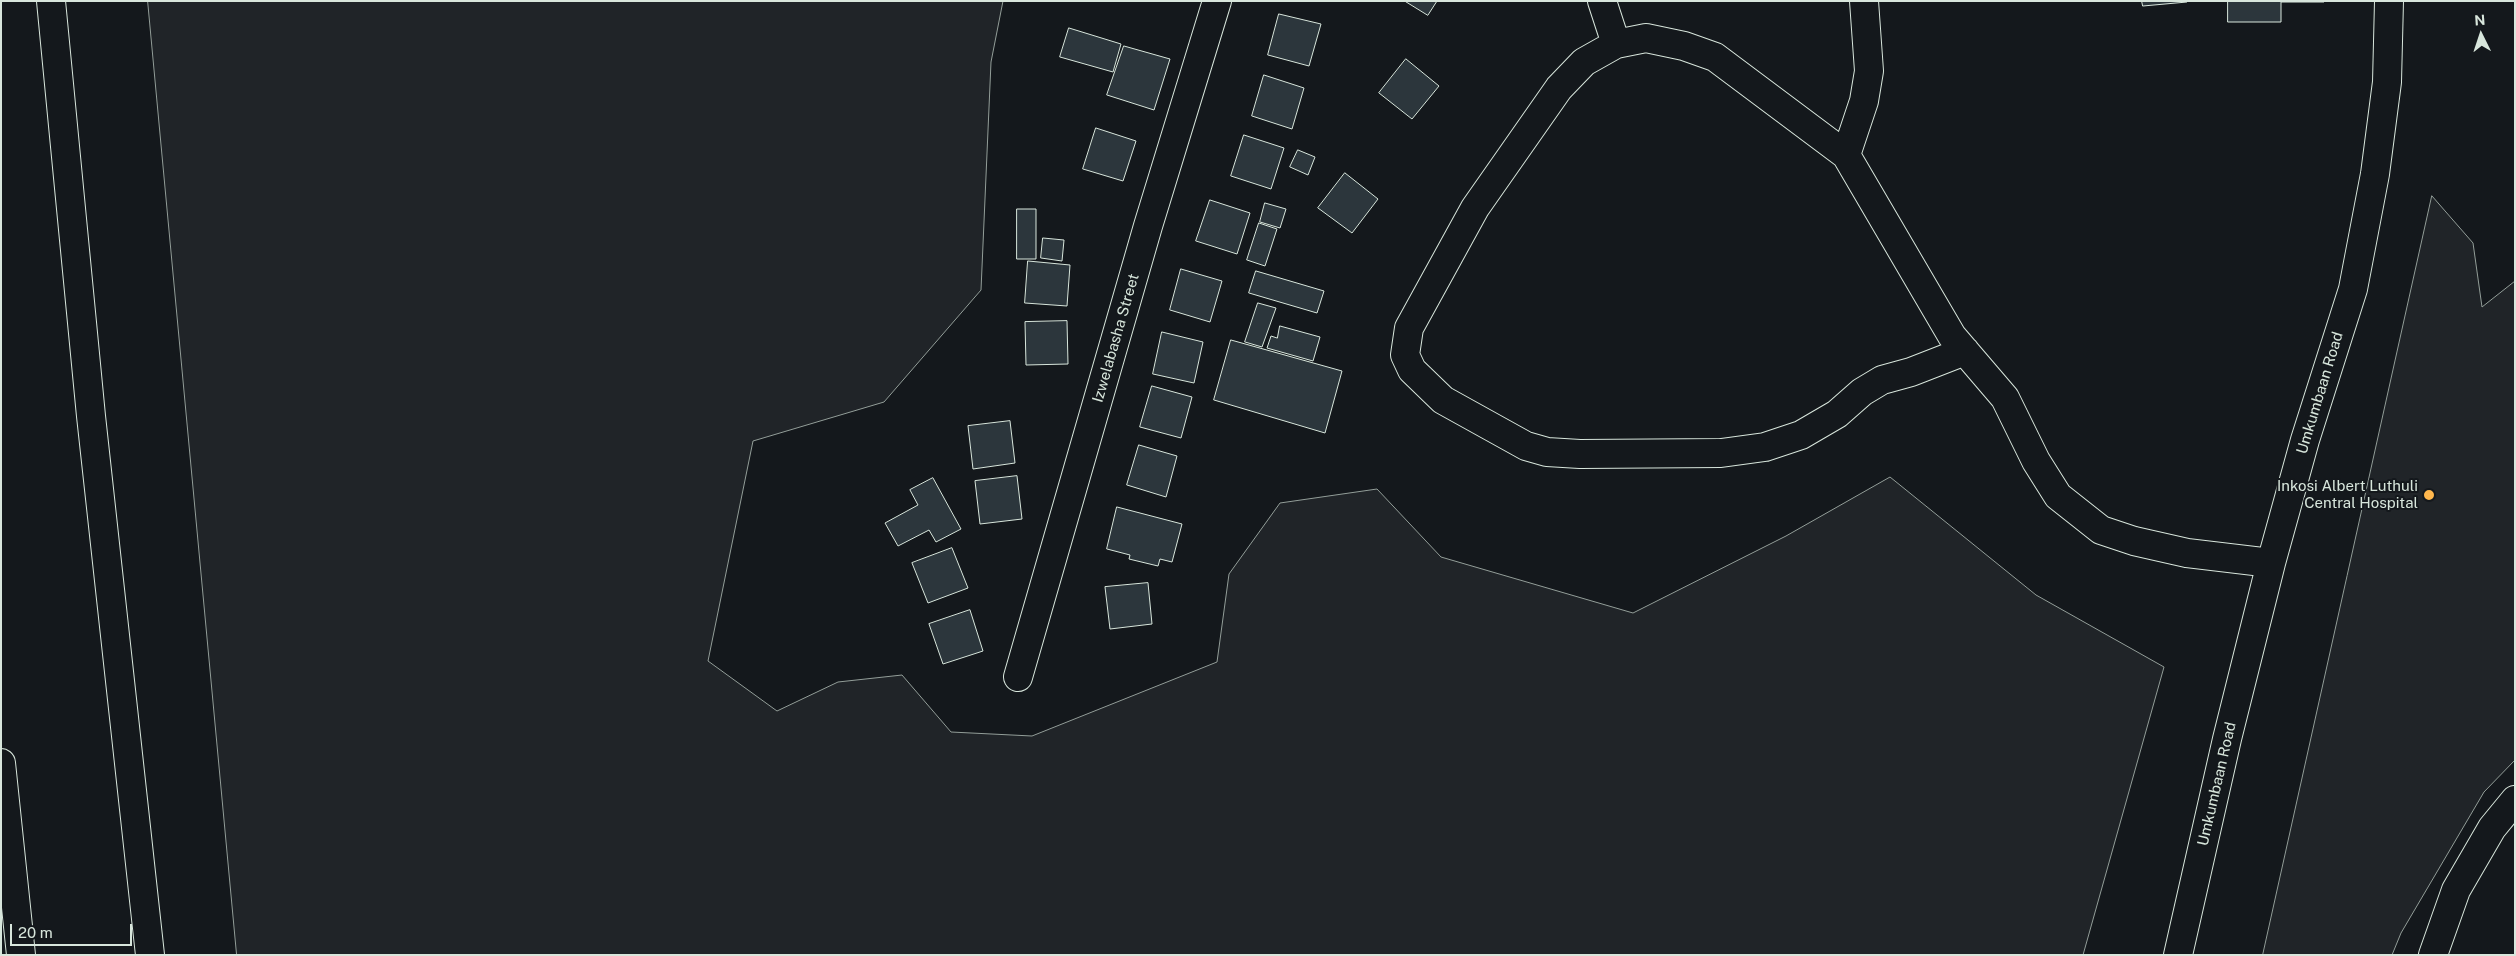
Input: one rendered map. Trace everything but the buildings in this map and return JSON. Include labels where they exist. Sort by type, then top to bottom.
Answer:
[{"type":"main road","points":[[51,1],[92,426],[150,955]]},
{"type":"main road","name":"Izwelabasha Street","points":[[1018,677],[1148,226],[1217,1]]},
{"type":"main road","points":[[1602,1],[1616,44]]},
{"type":"main road","points":[[1846,155],[1864,101],[1869,71],[1864,1]]},
{"type":"main road","name":"Umkumbaan Road","points":[[2178,955],[2227,739],[2271,563],[2305,440],[2353,289],[2375,174],[2387,82],[2389,1]]},
{"type":"main road","points":[[1965,351],[1911,372],[1882,380],[1862,392],[1837,414],[1801,435],[1766,447],[1721,453],[1547,452],[1526,446],[1444,400],[1412,370],[1405,355],[1409,328],[1475,208],[1559,88],[1584,62],[1616,44],[1646,38],[1684,46],[1715,57],[1846,155],[1952,336],[1965,351],[2005,398],[2036,461],[2058,496],[2079,515],[2101,530],[2134,541],[2187,554],[2271,563]]},
{"type":"main road","points":[[1,764],[21,955]]},
{"type":"main road","points":[[2433,955],[2456,890],[2492,828],[2515,800]]},
{"type":"shaded area","points":[[148,1],[1003,1],[991,62],[981,290],[884,402],[753,441],[708,661],[777,711],[838,682],[902,675],[951,732],[1032,736],[1217,662],[1229,574],[1280,503],[1377,489],[1441,557],[1633,613],[1786,536],[1890,477],[2036,595],[2164,667],[2083,955],[237,955]]},
{"type":"shaded area","name":"Inkosi Albert Luthuli Central Hospital","points":[[2432,196],[2473,243],[2482,307],[2515,281],[2515,760],[2484,792],[2401,933],[2392,955],[2263,955]]},
{"type":"place","name":"Inkosi Albert Luthuli Central Hospital","points":[[2429,495]]}]
